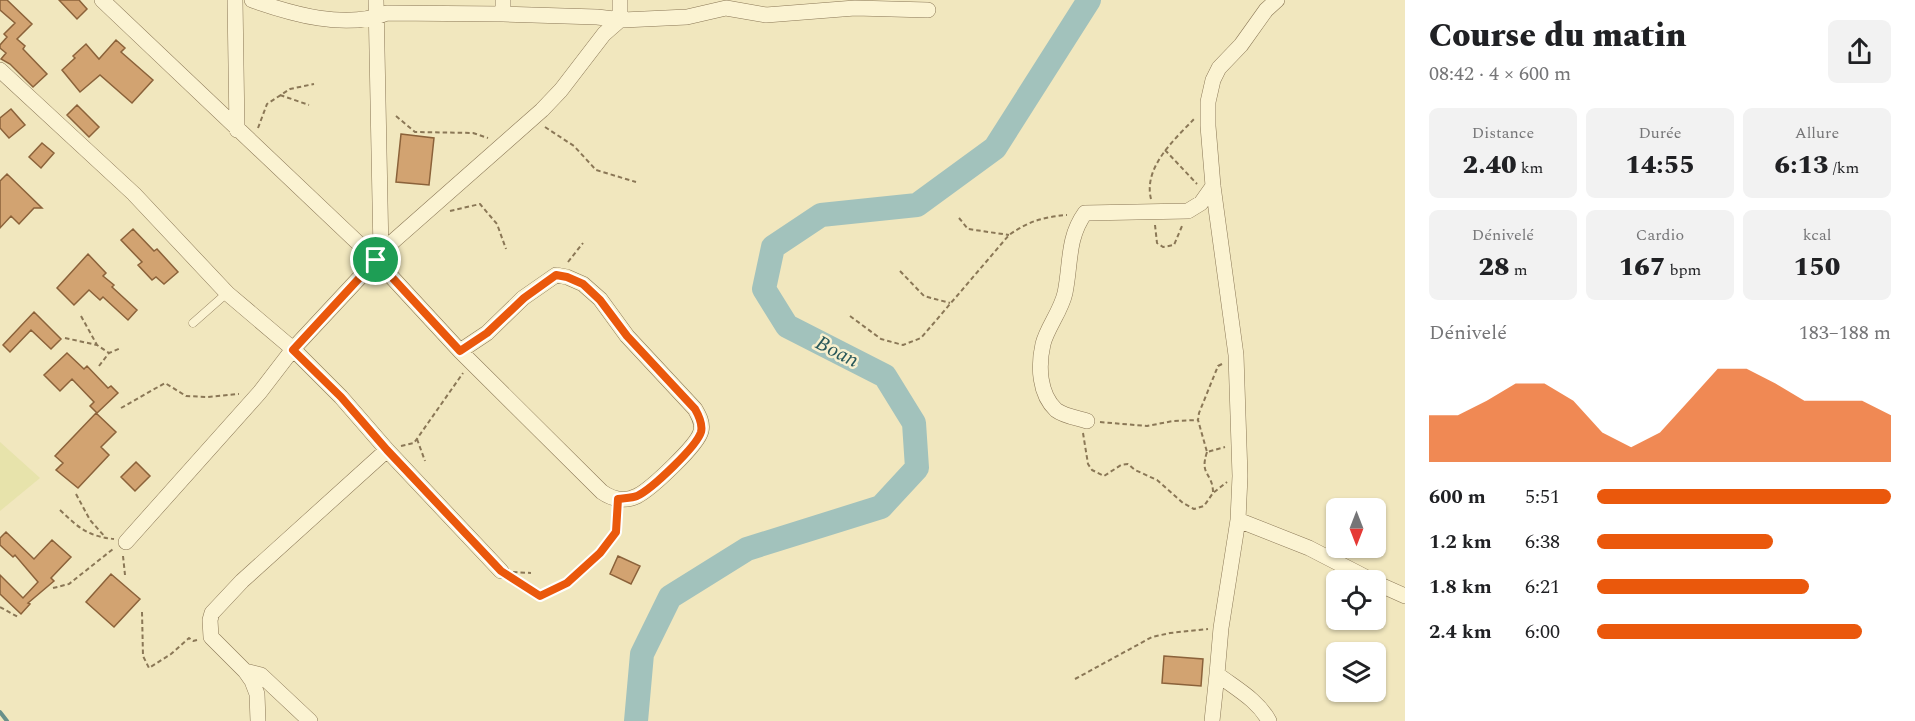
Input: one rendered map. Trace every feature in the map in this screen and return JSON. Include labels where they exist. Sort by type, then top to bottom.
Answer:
[{"type":"street","points":[[102,0],[251,143],[379,256],[465,356],[610,498],[637,496],[655,483],[696,442],[702,430],[701,420],[695,409],[627,336],[600,300],[583,284],[567,277],[556,275],[524,298],[465,356]]},
{"type":"street","points":[[235,0],[237,130]]},
{"type":"street","points":[[252,0],[290,13],[342,20],[376,18],[387,13],[503,7],[620,20],[687,17],[726,8],[766,15],[855,8],[928,10]]},
{"type":"street","points":[[376,0],[379,256]]},
{"type":"street","points":[[125,542],[260,392],[293,350],[379,256],[532,119],[561,90],[604,34],[620,20],[620,0]]},
{"type":"street","points":[[1212,721],[1221,628],[1238,520],[1240,476],[1236,355],[1210,191],[1209,102],[1213,80],[1219,68],[1241,45],[1266,10],[1277,0]]},
{"type":"street","points":[[0,70],[134,195],[226,292],[293,350],[341,397],[387,450],[501,571]]},
{"type":"street","points":[[1087,421],[1057,410],[1046,397],[1041,372],[1043,343],[1064,296],[1069,272],[1070,250],[1076,226],[1085,213],[1188,212],[1197,207],[1210,191]]},
{"type":"street","points":[[258,721],[257,694],[252,681],[211,637],[212,612],[242,581],[387,450]]},
{"type":"street","points":[[1238,520],[1309,548],[1352,570]]},
{"type":"street","points":[[1386,587],[1405,596]]},
{"type":"street","points":[[245,671],[261,675],[310,721]]},
{"type":"street","points":[[1216,674],[1252,700],[1264,711],[1269,721]]},
{"type":"lane","points":[[193,323],[226,292]]},
{"type":"path","points":[[251,143],[267,104],[290,89],[314,84]]},
{"type":"path","points":[[280,95],[309,105]]},
{"type":"path","points":[[1188,212],[1174,245],[1163,247],[1157,243],[1154,211],[1149,193],[1153,172],[1165,150],[1209,102]]},
{"type":"path","points":[[396,116],[415,132],[473,133],[506,142]]},
{"type":"path","points":[[532,119],[574,146],[596,170],[636,182]]},
{"type":"path","points":[[1165,150],[1210,191]]},
{"type":"path","points":[[445,211],[480,204],[497,225],[506,249]]},
{"type":"path","points":[[850,316],[880,339],[903,345],[921,338],[1009,235],[1026,223],[1053,216],[1085,213]]},
{"type":"path","points":[[959,218],[968,229],[1009,235]]},
{"type":"path","points":[[556,275],[583,243]]},
{"type":"path","points":[[900,271],[924,296],[950,303]]},
{"type":"path","points":[[81,316],[97,345]]},
{"type":"path","points":[[65,338],[97,345],[109,353]]},
{"type":"path","points":[[99,366],[109,353],[121,348]]},
{"type":"path","points":[[1214,492],[1214,483],[1206,473],[1203,464],[1207,452],[1198,420],[1199,413],[1218,366],[1236,355]]},
{"type":"path","points":[[387,450],[414,443],[440,405],[465,356]]},
{"type":"path","points":[[122,408],[165,383],[186,396],[207,397],[260,392]]},
{"type":"path","points":[[1198,420],[1173,421],[1147,426],[1087,421],[1083,436],[1088,464],[1092,470],[1104,476],[1121,465],[1128,464],[1135,470],[1157,480],[1183,503],[1194,509],[1204,506],[1223,484],[1240,476]]},
{"type":"path","points":[[417,439],[425,461]]},
{"type":"path","points":[[1207,452],[1239,441]]},
{"type":"path","points":[[76,494],[90,520],[106,538]]},
{"type":"path","points":[[501,571],[540,596],[567,583],[600,553],[616,532],[618,499]]},
{"type":"path","points":[[60,510],[80,529],[96,537],[125,542]]},
{"type":"path","points":[[125,542],[123,549],[125,575]]},
{"type":"path","points":[[53,588],[69,584],[106,554],[125,542]]},
{"type":"path","points":[[501,571],[531,573]]},
{"type":"path","points":[[0,607],[18,617]]},
{"type":"path","points":[[142,612],[143,656],[149,668],[171,654],[189,638],[193,641],[211,637]]},
{"type":"path","points":[[1075,679],[1152,637],[1221,628]]},
{"type":"shaded area","points":[[0,442],[40,478],[0,511]]},
{"type":"building","points":[[0,0],[7,0],[32,24],[17,39],[25,46],[23,49],[47,74],[33,87],[10,64],[1,59],[6,53],[0,48],[7,37],[4,34],[15,23],[0,10]]},
{"type":"building","points":[[59,0],[79,0],[87,9],[77,19]]},
{"type":"building","points":[[116,40],[125,48],[121,52],[153,80],[132,103],[100,75],[80,92],[62,70],[86,44],[99,59]]},
{"type":"building","points":[[77,105],[99,127],[89,137],[67,115]]},
{"type":"building","points":[[11,109],[25,125],[9,138],[0,128],[0,118]]},
{"type":"building","points":[[401,134],[434,138],[429,185],[396,182]]},
{"type":"building","points":[[42,143],[54,153],[41,168],[29,157]]},
{"type":"building","points":[[7,174],[42,208],[34,208],[19,224],[11,216],[0,228],[0,181]]},
{"type":"building","points":[[133,229],[154,251],[157,249],[178,272],[164,284],[156,277],[152,280],[138,265],[142,262],[121,240]]},
{"type":"building","points":[[88,254],[106,273],[103,276],[114,285],[112,287],[137,310],[128,320],[103,297],[100,300],[89,290],[74,305],[57,288]]},
{"type":"building","points":[[34,312],[61,339],[51,349],[31,330],[10,352],[3,345]]},
{"type":"building","points":[[67,353],[84,369],[87,366],[108,388],[111,386],[118,393],[97,413],[90,406],[94,402],[72,379],[60,391],[44,375]]},
{"type":"building","points":[[96,413],[116,432],[101,447],[109,455],[78,488],[56,470],[63,463],[55,456]]},
{"type":"building","points":[[136,462],[150,476],[135,491],[121,477]]},
{"type":"building","points":[[6,532],[34,559],[52,540],[71,557],[51,578],[54,581],[28,603],[30,604],[21,614],[0,594],[0,575],[23,598],[38,582],[15,555],[13,557],[0,545],[0,538]]},
{"type":"building","points":[[618,556],[640,566],[631,584],[610,574]]},
{"type":"building","points":[[111,574],[140,599],[114,627],[86,602]]},
{"type":"building","points":[[1164,656],[1203,659],[1201,686],[1162,683]]},
{"type":"waterway","name":"Boan","points":[[636,721],[642,654],[670,597],[747,549],[881,507],[917,468],[914,423],[885,376],[787,326],[764,289],[773,247],[821,215],[917,205],[995,148],[1089,0]]},
{"type":"waterway","points":[[0,712],[7,721]]},
{"type":"route","points":[[376,260],[460,351],[487,333],[524,298],[556,275],[573,279],[583,284],[600,300],[627,336],[695,409],[701,420],[702,430],[696,442],[655,483],[637,496],[618,499],[616,532],[600,553],[567,583],[540,596],[501,571],[387,450],[341,397],[293,350],[376,260]]}]
